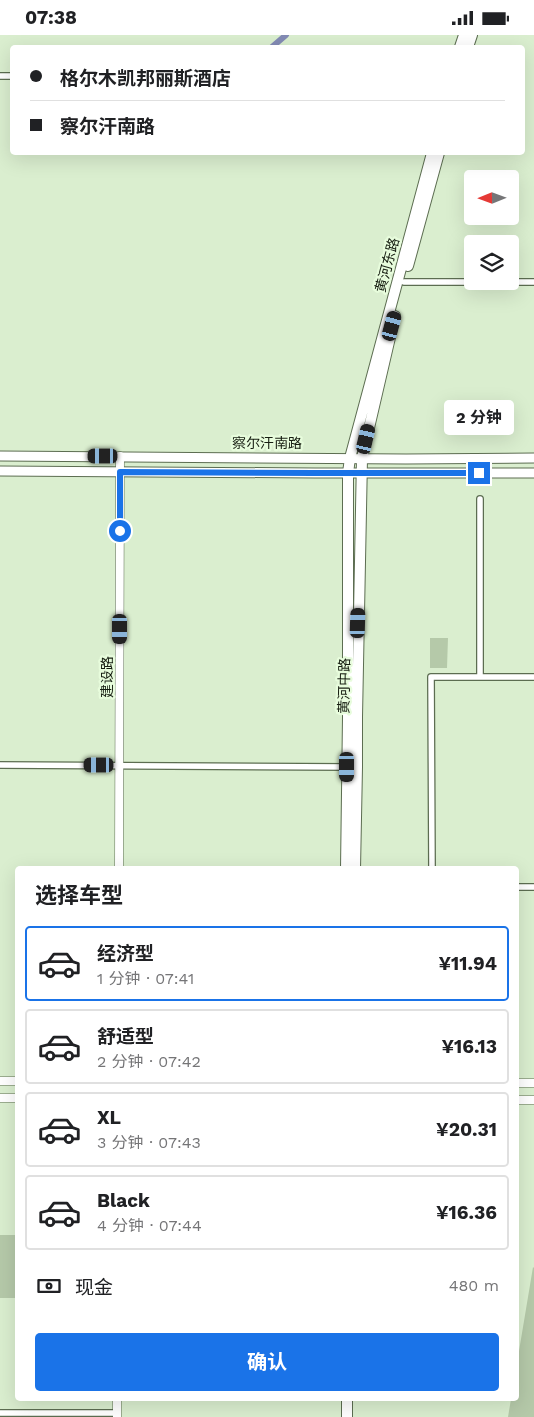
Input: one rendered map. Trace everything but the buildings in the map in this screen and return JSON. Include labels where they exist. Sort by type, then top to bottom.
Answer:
[{"type":"highway","name":"黄河东路","points":[[348,473],[350,458],[431,155]]},
{"type":"highway","name":"黄河东路","points":[[362,473],[362,458],[392,326],[438,155]]},
{"type":"highway","name":"黄河中路","points":[[348,473],[352,767],[356,866]]},
{"type":"highway","name":"黄河中路","points":[[346,866],[356,717],[362,473]]},
{"type":"highway","points":[[347,1401],[347,1417]]},
{"type":"highway","points":[[352,1401],[352,1417]]},
{"type":"main road","name":"察尔汗南路","points":[[0,456],[406,459],[534,457]]},
{"type":"main road","points":[[0,471],[534,473]]},
{"type":"street","points":[[404,282],[534,282]]},
{"type":"street","name":"建设路","points":[[119,866],[120,456]]},
{"type":"street","points":[[405,473],[406,459]]},
{"type":"street","points":[[480,499],[480,677]]},
{"type":"street","points":[[432,866],[431,677],[534,677]]},
{"type":"street","points":[[0,765],[352,767]]},
{"type":"street","points":[[519,887],[534,887]]},
{"type":"street","points":[[0,1081],[15,1081]]},
{"type":"street","points":[[519,1083],[534,1083]]},
{"type":"street","points":[[0,1098],[15,1098]]},
{"type":"street","points":[[519,1100],[534,1100]]},
{"type":"street","points":[[0,1413],[117,1415],[117,1401]]},
{"type":"green space","points":[[430,638],[448,638],[447,668],[430,668]]},
{"type":"green space","points":[[0,1235],[15,1235],[15,1298],[0,1298]]},
{"type":"green space","points":[[533,1267],[534,1417],[508,1417],[511,1401],[519,1401],[519,1351]]},
{"type":"waterway","points":[[274,45],[286,35]]},
{"type":"route","points":[[120,531],[120,472],[479,473]]}]
